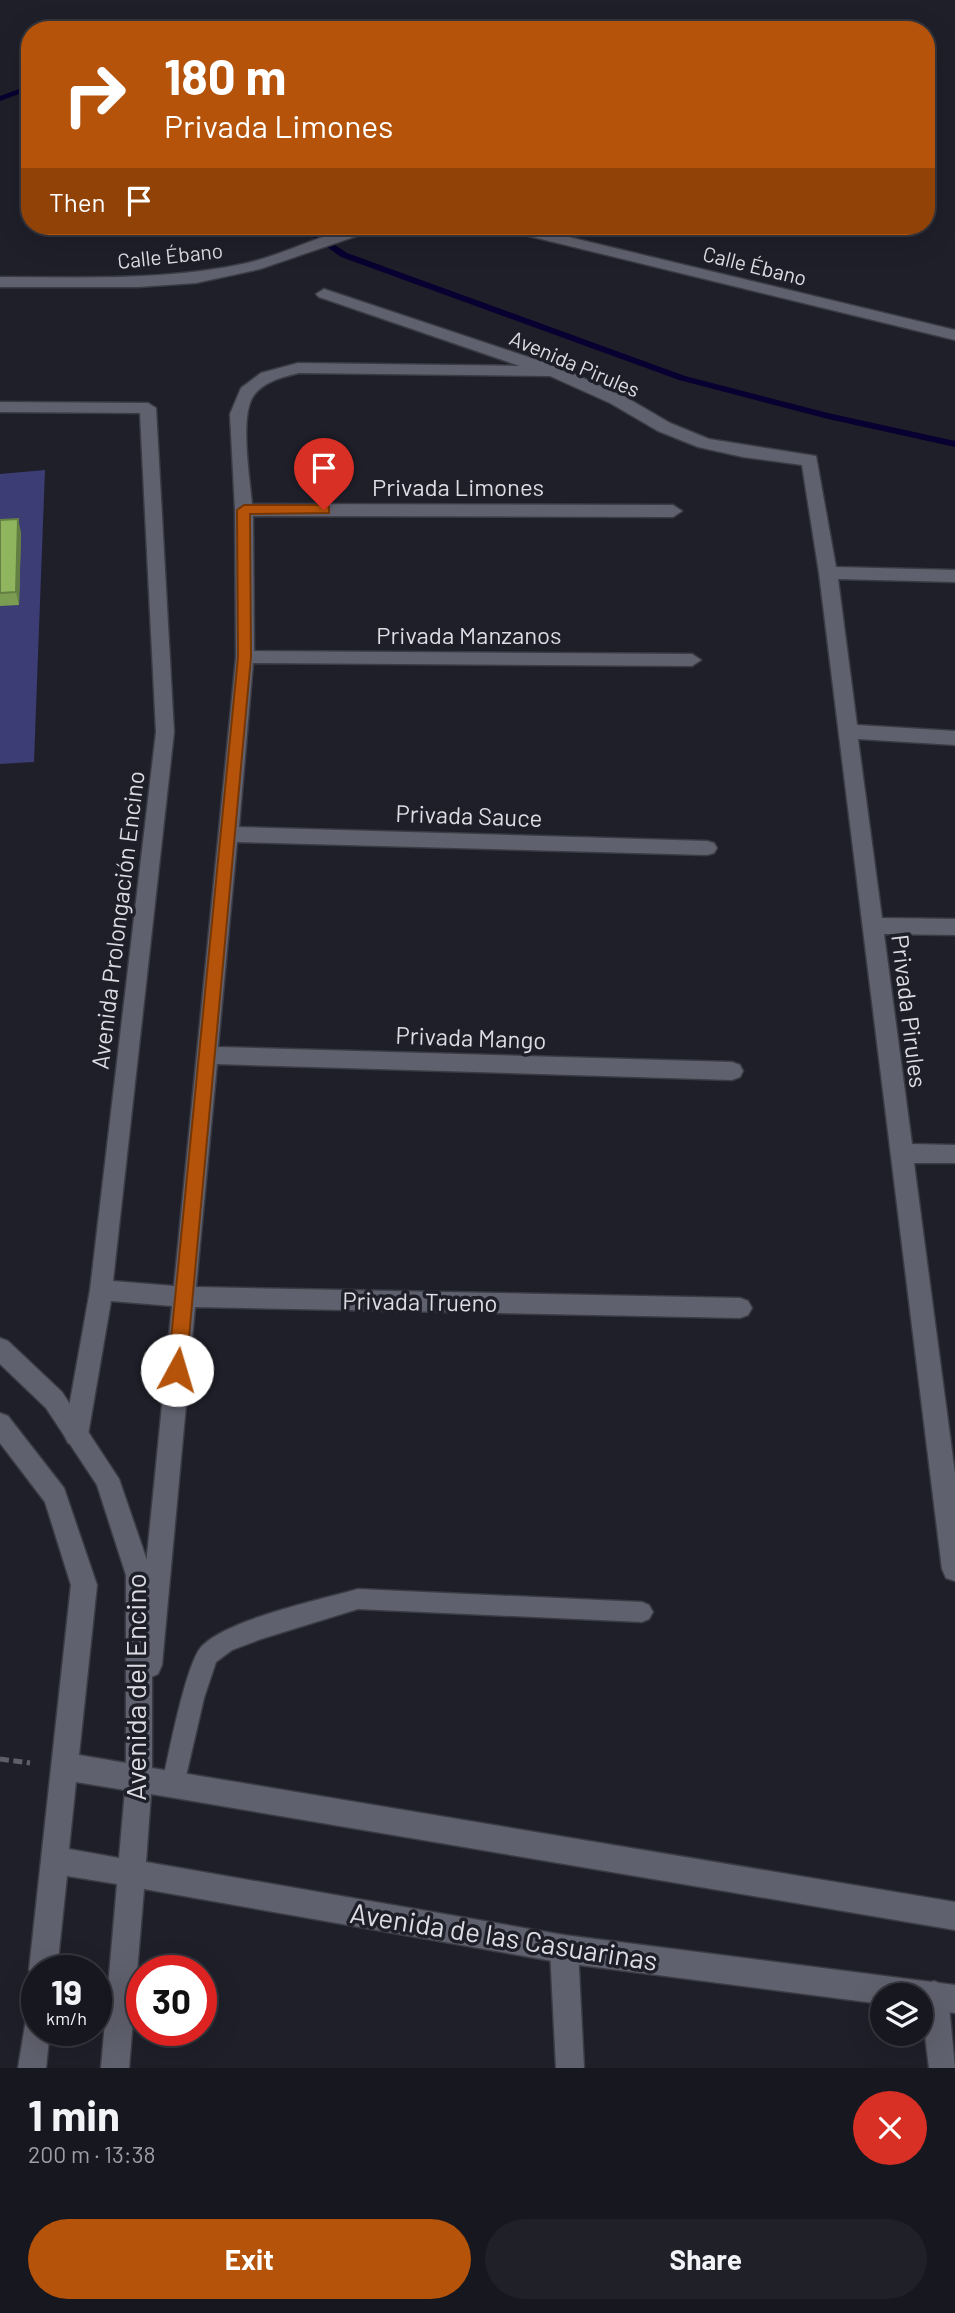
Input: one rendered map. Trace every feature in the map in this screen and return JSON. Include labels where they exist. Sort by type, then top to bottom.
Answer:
[{"type":"street","name":"Calle Ébano","points":[[0,282],[138,282],[196,278],[255,266],[338,235]]},
{"type":"street","name":"Calle Ébano","points":[[542,235],[955,335]]},
{"type":"street","name":"Avenida Pirules","points":[[324,294],[552,371],[616,399],[664,427],[704,443],[743,452],[810,460]]},
{"type":"street","points":[[139,1779],[244,657],[244,510],[238,414],[247,392],[267,377],[298,368],[552,371]]},
{"type":"street","name":"Avenida Prolongación Encino","points":[[0,407],[148,408],[165,732],[101,1290],[76,1435]]},
{"type":"street","name":"Privada Pirules","points":[[810,460],[828,573],[902,1153],[945,1408],[955,1569]]},
{"type":"street","name":"Privada Limones","points":[[244,510],[673,511]]},
{"type":"street","points":[[828,573],[955,576]]},
{"type":"street","name":"Privada Manzanos","points":[[244,657],[692,660]]},
{"type":"street","points":[[848,731],[955,738]]},
{"type":"street","name":"Privada Sauce","points":[[228,835],[708,848]]},
{"type":"street","points":[[873,926],[955,928]]},
{"type":"street","name":"Privada Mango","points":[[208,1055],[732,1071]]},
{"type":"street","points":[[902,1153],[955,1154]]},
{"type":"street","name":"Privada Trueno","points":[[101,1290],[185,1297],[740,1308]]},
{"type":"street","name":"Avenida del Encino","points":[[0,1349],[54,1400],[107,1479],[139,1575],[139,1779],[115,2068]]},
{"type":"street","name":"Avenida del Encino","points":[[0,1424],[55,1496],[84,1585],[45,1955]]},
{"type":"street","points":[[63,1766],[955,1916]]},
{"type":"street","name":"Avenida de las Casuarinas","points":[[55,1860],[564,1949],[944,1997]]},
{"type":"street","points":[[564,1949],[570,2068]]},
{"type":"street","points":[[943,2068],[944,1997]]},
{"type":"street","points":[[32,2068],[34,2046]]},
{"type":"lane","points":[[173,1785],[193,1698],[208,1656],[225,1642],[261,1628],[358,1599],[642,1612]]},
{"type":"shaded area","points":[[45,470],[34,762],[0,764],[0,474]]},
{"type":"building","points":[[18,519],[16,592],[0,593],[0,520]]},
{"type":"waterway","points":[[0,99],[21,91]]},
{"type":"waterway","points":[[315,235],[344,255],[682,378],[828,416],[955,444]]},
{"type":"route","points":[[177,1370],[244,657],[244,510],[324,510]]}]
